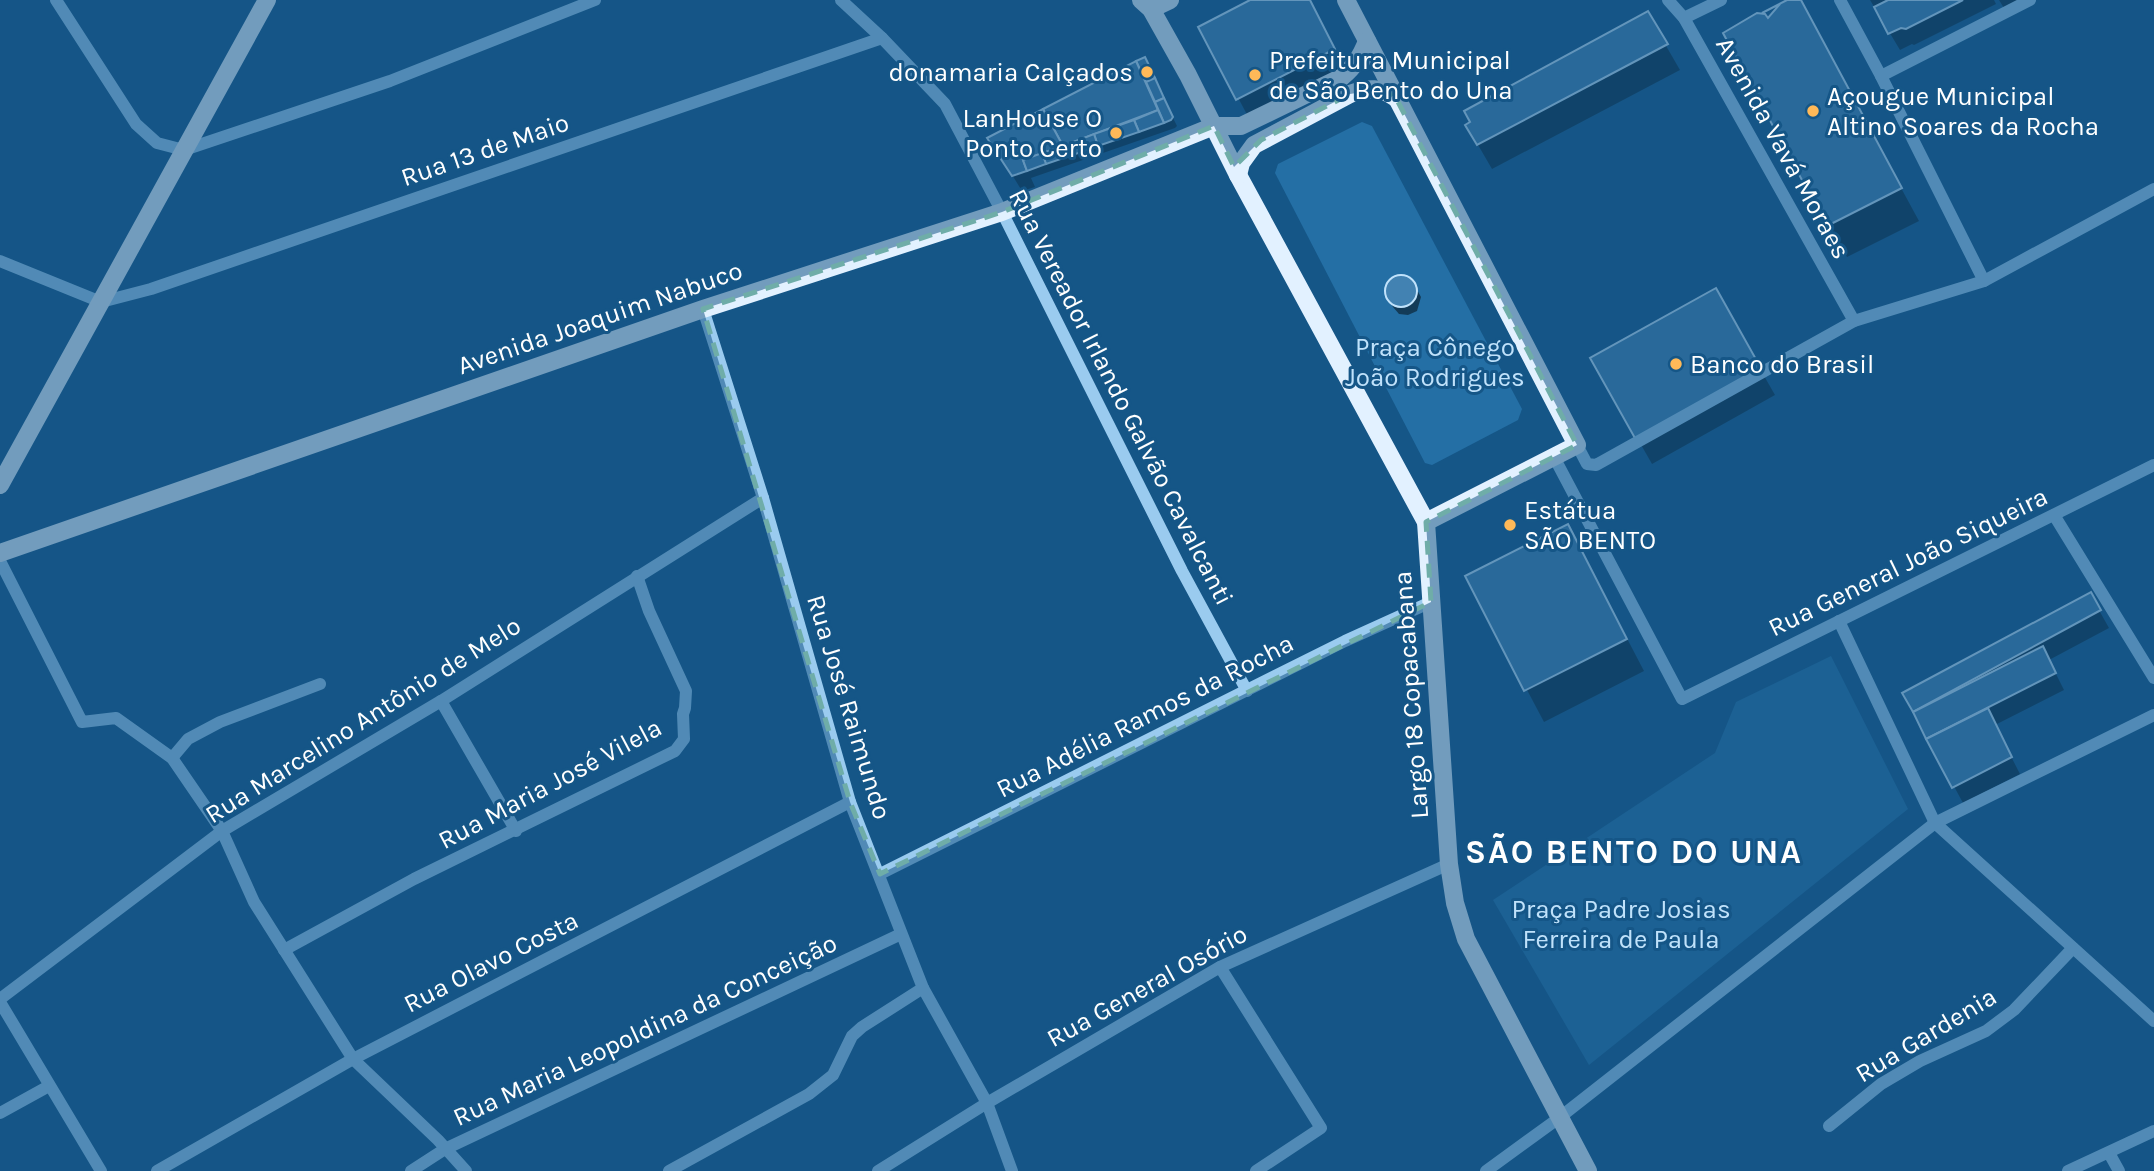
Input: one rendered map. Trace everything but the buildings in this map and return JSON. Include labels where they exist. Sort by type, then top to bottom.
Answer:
[{"type":"main road","points":[[0,485],[267,0]]},
{"type":"main road","points":[[1170,0],[1146,5],[1426,522],[1577,445],[1346,0]]},
{"type":"main road","points":[[1214,127],[1241,126],[1342,76],[1361,56],[1367,41]]},
{"type":"main road","points":[[1238,175],[1241,163],[1254,145],[1350,94],[1380,89],[1396,98]]},
{"type":"main road","name":"Avenida Joaquim Nabuco","points":[[0,553],[703,309],[1002,212],[1214,127]]},
{"type":"main road","name":"Largo 18 Copacabana","points":[[1426,522],[1449,864]]},
{"type":"main road","points":[[1449,864],[1455,903],[1466,939],[1588,1171]]},
{"type":"street","points":[[56,0],[136,124],[157,143],[184,150],[390,81],[595,0]]},
{"type":"street","name":"Rua Vereador Irlando Galvão Cavalcanti","points":[[841,0],[882,38],[945,104],[1182,571],[1247,691]]},
{"type":"street","name":"Avenida Vavá Moraes","points":[[1668,0],[1684,18],[1854,321]]},
{"type":"street","points":[[1684,18],[1721,0]]},
{"type":"street","points":[[1840,0],[1984,281]]},
{"type":"street","points":[[1881,76],[2030,0]]},
{"type":"street","name":"Rua 13 de Maio","points":[[101,302],[151,289],[882,38]]},
{"type":"street","points":[[1577,445],[1587,464],[1595,465],[1854,321],[1984,281],[2154,189]]},
{"type":"street","points":[[0,261],[101,302]]},
{"type":"street","name":"Rua José Raimundo","points":[[703,309],[763,498],[850,802],[923,988],[987,1103],[1012,1171]]},
{"type":"street","name":"Rua General João Siqueira","points":[[1554,457],[1682,699],[2154,465]]},
{"type":"street","name":"Rua Marcelino Antônio de Melo","points":[[0,1001],[222,831],[441,701],[763,498]]},
{"type":"street","points":[[2054,514],[2154,678]]},
{"type":"street","points":[[0,561],[82,722],[116,718],[173,758],[222,831],[254,902],[353,1059],[466,1171]]},
{"type":"street","name":"Rua Maria José Vilela","points":[[284,950],[414,880],[675,751],[684,739],[686,691],[649,611],[637,576]]},
{"type":"street","name":"Rua Adélia Ramos da Rocha","points":[[880,874],[1345,641],[1431,602]]},
{"type":"street","points":[[1839,621],[1935,823],[2154,1021]]},
{"type":"street","points":[[173,758],[188,739],[220,722],[320,684]]},
{"type":"street","points":[[441,701],[516,831]]},
{"type":"street","points":[[1486,1171],[1559,1118],[1935,823],[2154,715]]},
{"type":"street","name":"Rua Olavo Costa","points":[[157,1171],[353,1059],[850,802]]},
{"type":"street","name":"Rua General Osório","points":[[878,1171],[987,1103],[1220,967],[1449,864]]},
{"type":"street","name":"Rua Maria Leopoldina da Conceição","points":[[411,1171],[446,1149],[901,934]]},
{"type":"street","name":"Rua Gardenia","points":[[1829,1126],[1881,1084],[1920,1061],[1986,1031],[2014,1010],[2073,948]]},
{"type":"street","points":[[1220,967],[1321,1128],[1256,1171]]},
{"type":"street","points":[[669,1171],[809,1094],[833,1075],[852,1036],[923,988]]},
{"type":"street","points":[[0,1001],[101,1171]]},
{"type":"street","points":[[0,1113],[49,1086]]},
{"type":"street","points":[[2068,1171],[2154,1130]]},
{"type":"street","points":[[2109,1153],[2119,1171]]},
{"type":"highlighted area","points":[[1380,89],[1396,98],[1577,445],[1426,522],[1431,602],[880,874],[850,802],[703,309],[1002,212],[1214,126],[1234,167],[1261,140],[1350,94]]},
{"type":"green space","name":"Praça Cônego João Rodrigues","points":[[1362,122],[1372,126],[1522,409],[1518,420],[1432,465],[1425,463],[1275,173],[1278,164]]},
{"type":"green space","name":"Praça Padre Josias Ferreira de Paula","points":[[1831,656],[1908,809],[1589,1065],[1493,900],[1715,753],[1736,702]]},
{"type":"place","name":"donamaria Calçados","points":[[1147,72]]},
{"type":"place","name":"Prefeitura Municipal de São Bento do Una","points":[[1255,75]]},
{"type":"place","name":"Açougue Municipal Altino Soares da Rocha","points":[[1813,111]]},
{"type":"place","name":"LanHouse O Ponto Certo","points":[[1116,133]]},
{"type":"place","name":"Banco do Brasil","points":[[1676,364]]},
{"type":"place","name":"Estátua SÃO BENTO","points":[[1510,525]]},
{"type":"district","name":"SÃO BENTO DO UNA","points":[[1634,852]]}]
